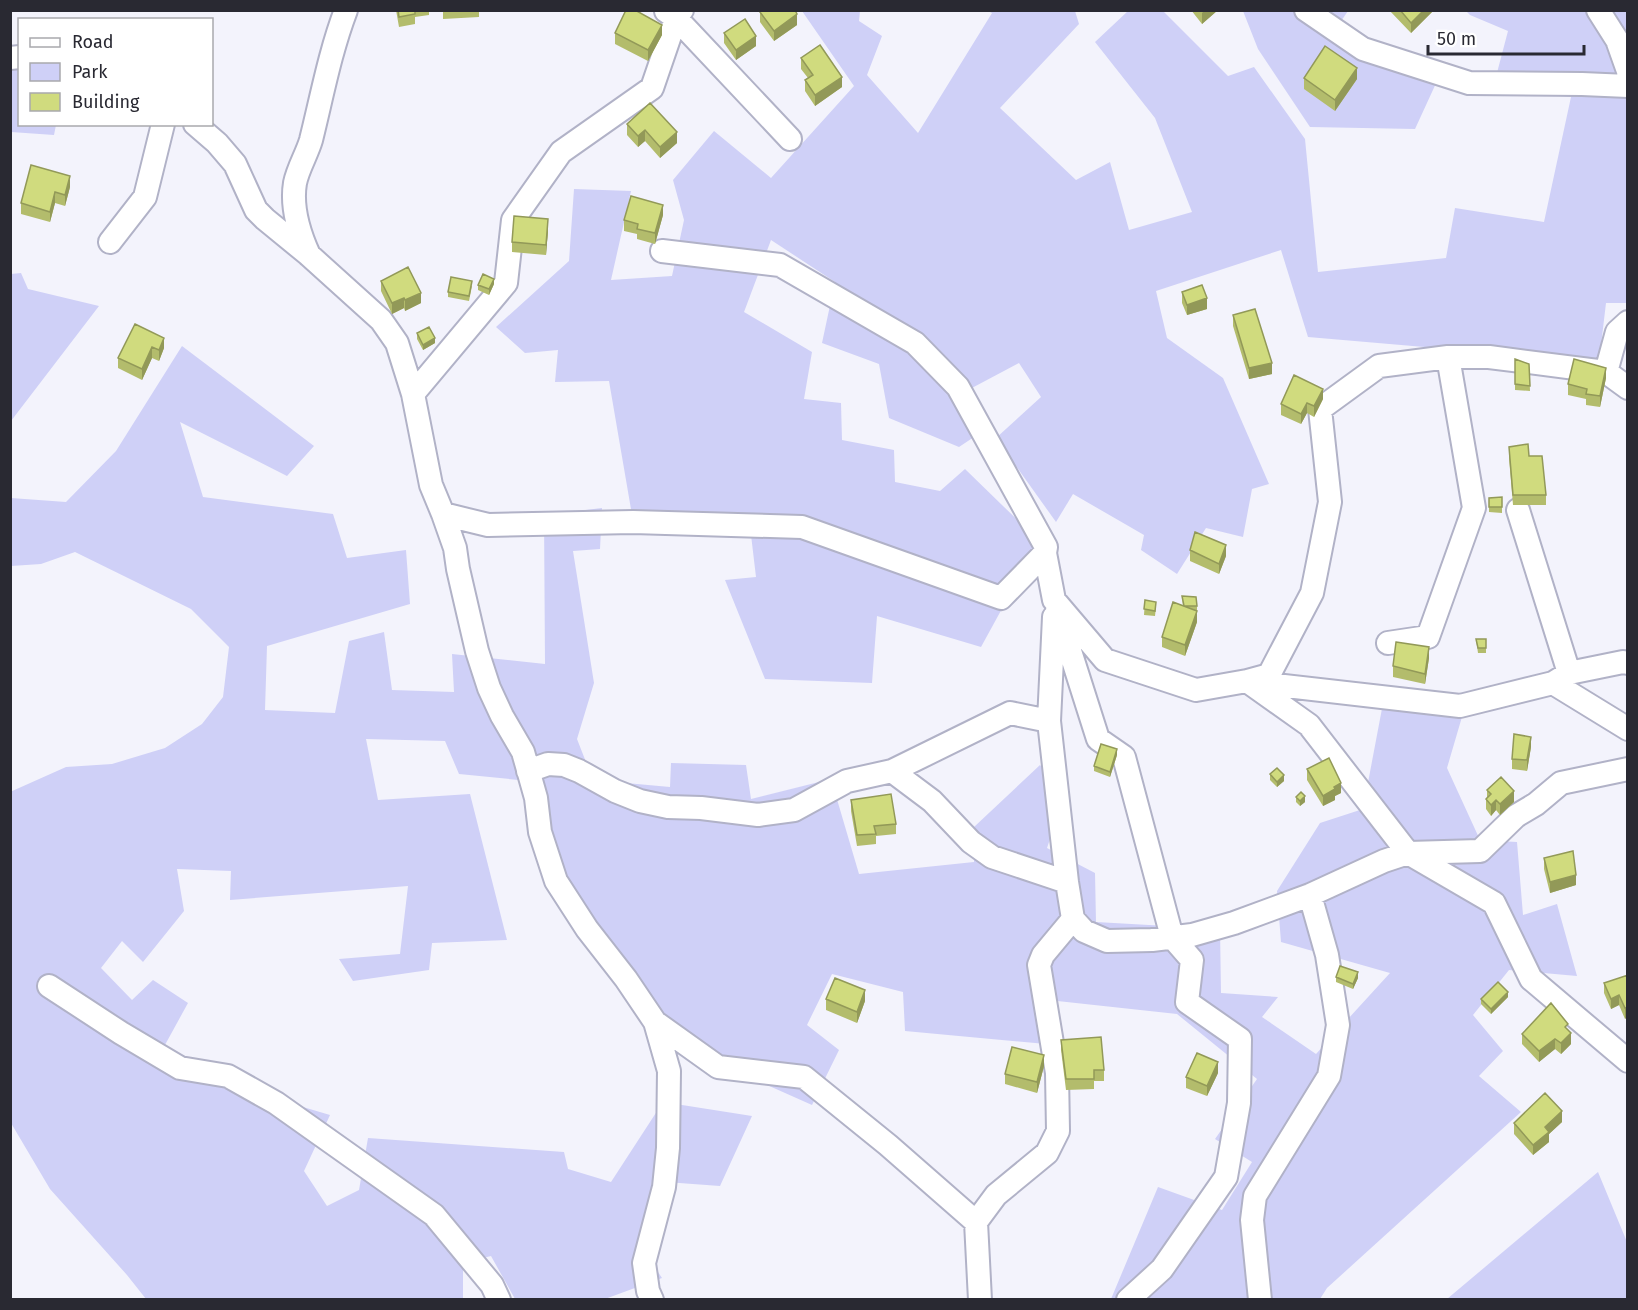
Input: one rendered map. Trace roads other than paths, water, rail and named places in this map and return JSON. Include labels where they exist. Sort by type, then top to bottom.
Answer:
[{"type":"street","points":[[309,255],[299,233],[295,182],[308,150],[334,42],[346,10]]},
{"type":"street","points":[[1306,10],[1363,49],[1468,82],[1628,86]]},
{"type":"street","points":[[1598,10],[1617,40],[1628,71]]},
{"type":"street","points":[[413,394],[506,283],[513,220],[561,152],[652,88],[674,13]]},
{"type":"street","points":[[674,13],[790,139]]},
{"type":"street","points":[[110,242],[145,197],[163,126]]},
{"type":"street","points":[[197,126],[217,143],[235,164],[256,210],[381,320],[397,343],[413,394],[431,485],[455,548],[477,651],[489,688],[523,752],[536,798],[540,832],[556,881],[586,929],[626,979],[656,1022],[718,1066],[804,1077],[888,1145],[976,1222]]},
{"type":"street","points":[[662,251],[780,265],[915,343],[958,387],[1046,547],[1045,553],[1054,600],[1098,739],[1124,757],[1172,937],[1192,960],[1187,1002],[1240,1039],[1239,1103],[1226,1177],[1162,1269],[1128,1299]]},
{"type":"street","points":[[1606,372],[1617,332],[1628,322]]},
{"type":"street","points":[[1054,600],[1105,660],[1196,690],[1269,675],[1312,593],[1330,502],[1320,409],[1379,366],[1448,357],[1489,357],[1606,372],[1628,388]]},
{"type":"street","points":[[1388,643],[1428,637],[1474,508],[1448,357]]},
{"type":"street","points":[[1518,510],[1561,678],[1628,729]]},
{"type":"street","points":[[443,514],[488,525],[633,522],[802,527],[1001,598],[1045,553]]},
{"type":"street","points":[[1054,600],[1049,721],[1067,882],[1073,919],[1084,931],[1107,940],[1192,935],[1310,896],[1384,861],[1408,853],[1480,851],[1516,816],[1536,804],[1561,783],[1628,769]]},
{"type":"street","points":[[1247,681],[1460,706],[1623,662],[1628,663]]},
{"type":"street","points":[[1247,681],[1309,725],[1408,853],[1494,903],[1531,979],[1625,1054]]},
{"type":"street","points":[[528,771],[548,764],[564,765],[640,801],[668,807],[700,808],[758,815],[794,810],[847,781],[892,771],[1010,713],[1049,721]]},
{"type":"street","points":[[892,771],[932,801],[971,842],[992,857],[1067,882]]},
{"type":"street","points":[[1260,1299],[1252,1220],[1255,1197],[1329,1076],[1338,1025],[1327,955],[1310,896]]},
{"type":"street","points":[[980,1299],[976,1222],[996,1195],[1047,1153],[1058,1131],[1057,1073],[1039,965],[1043,955],[1073,919]]},
{"type":"street","points":[[49,986],[180,1068],[228,1076],[276,1103],[434,1215],[492,1285],[499,1299]]},
{"type":"street","points":[[652,1299],[648,1291],[644,1263],[663,1187],[668,1148],[669,1071],[656,1022]]}]
